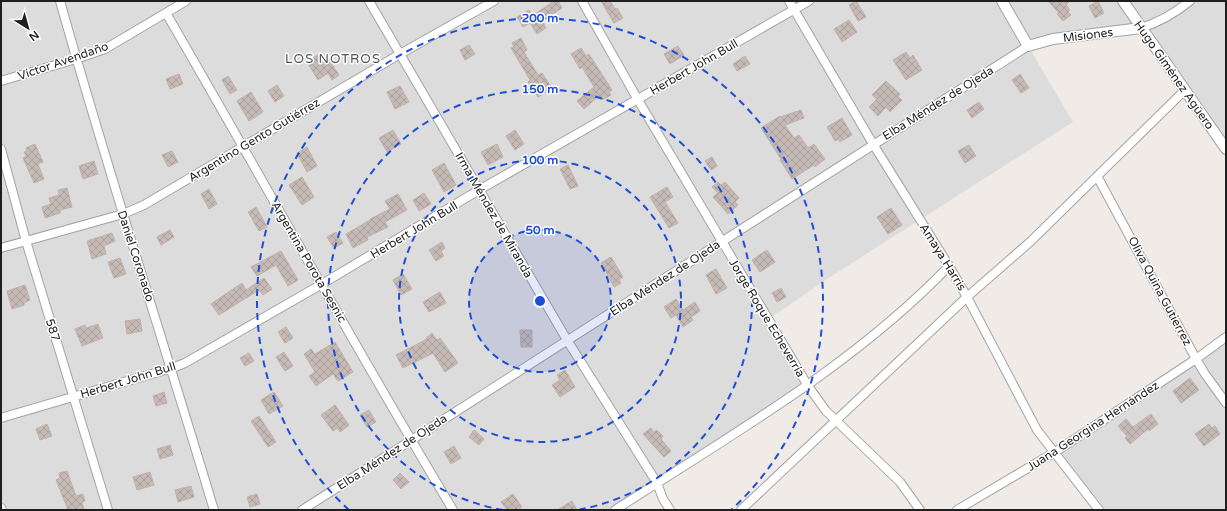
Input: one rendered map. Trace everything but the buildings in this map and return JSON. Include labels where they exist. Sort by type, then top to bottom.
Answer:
[{"type":"street","name":"Daniel Coronado","points":[[60,1],[122,214],[172,368],[214,510]]},
{"type":"street","name":"Víctor Avendaño","points":[[1,81],[105,49],[186,1]]},
{"type":"street","name":"Irma Méndez de Miranda","points":[[369,1],[567,340],[657,483],[663,499],[670,510]]},
{"type":"street","name":"Argentino Gento Gutiérrez","points":[[1,248],[122,214],[144,205],[400,54],[494,1]]},
{"type":"street","name":"Jorge Roque Echeverría","points":[[582,1],[638,100],[808,386],[823,408],[900,482],[920,510]]},
{"type":"street","name":"Amaya Harris","points":[[789,1],[873,144],[949,266],[1044,440],[1055,452],[1099,510]]},
{"type":"street","name":"Herbert John Bull","points":[[1,418],[185,363],[322,284],[479,190],[809,1]]},
{"type":"street","points":[[1002,1],[1028,46]]},
{"type":"street","name":"Hugo Giménez Agüero","points":[[1123,1],[1184,91],[1226,149]]},
{"type":"street","name":"Misiones","points":[[1028,46],[1053,39],[1141,28],[1155,24],[1190,1]]},
{"type":"street","name":"Argentina Porota Sesnic","points":[[166,13],[244,146],[410,440],[453,510]]},
{"type":"street","name":"Elba Méndez de Ojeda","points":[[302,510],[1028,46]]},
{"type":"street","points":[[742,510],[967,297],[1030,242],[1184,91]]},
{"type":"street","name":"587","points":[[1,149],[26,241],[108,510]]},
{"type":"street","name":"Oliva Quina Gutierrez","points":[[1098,176],[1196,359],[1226,403]]},
{"type":"street","points":[[615,510],[808,386],[883,328],[918,298],[949,266]]},
{"type":"street","name":"Juana Georgina Hernández","points":[[957,510],[1055,452],[1196,359],[1226,337]]},
{"type":"shaded area","points":[[1,1],[1226,1],[1226,149],[1141,28],[1028,46],[1073,122],[824,281],[769,319],[808,386],[615,510],[1,510]]},
{"type":"shaded area","points":[[1226,337],[1226,510],[1099,510],[1055,452]]},
{"type":"district","name":"LOS NOTROS","points":[[333,58]]}]
